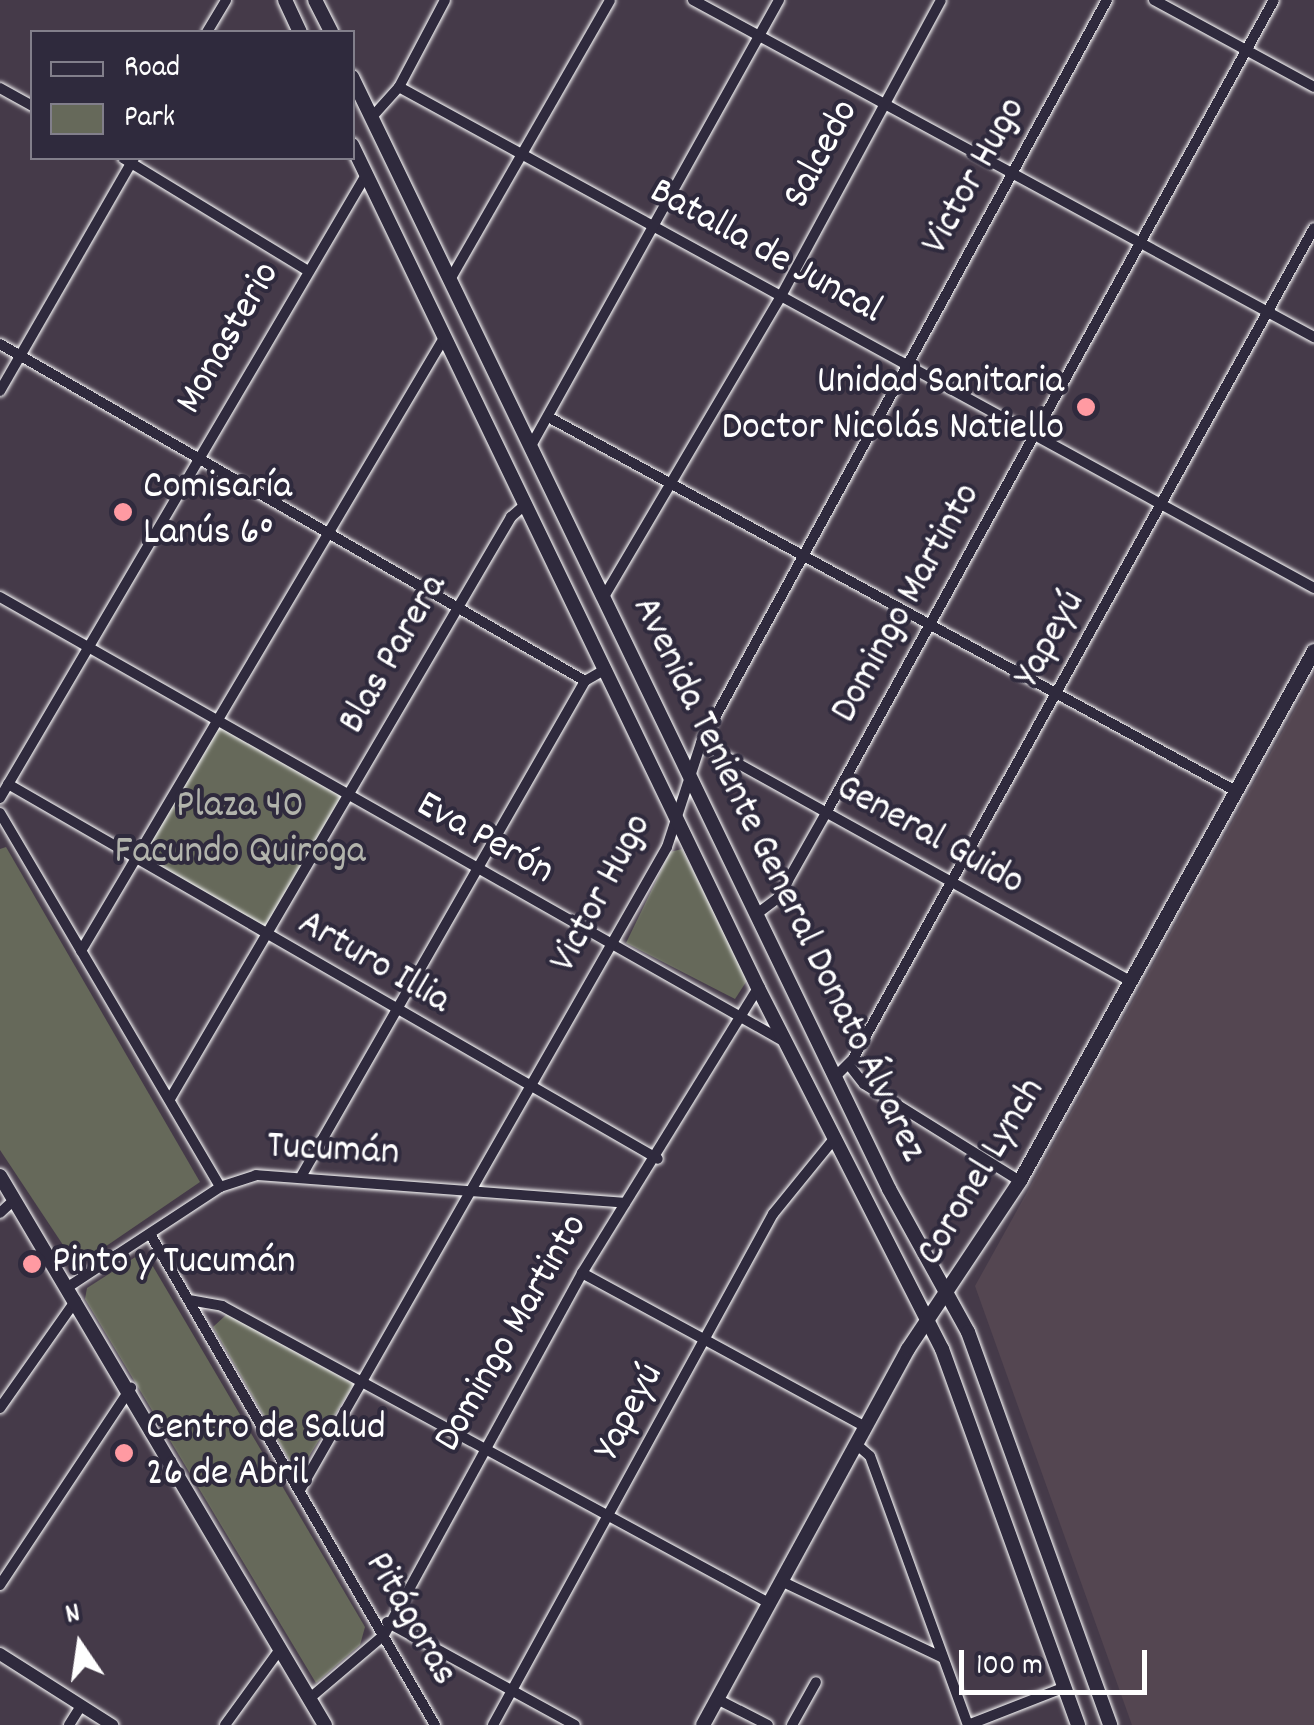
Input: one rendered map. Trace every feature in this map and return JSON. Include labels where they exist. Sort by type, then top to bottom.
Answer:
[{"type":"main road","points":[[285,0],[299,30]]},
{"type":"main road","points":[[315,0],[330,30]]},
{"type":"main road","name":"Avenida Teniente General Donato Álvarez","points":[[355,83],[688,775],[978,1360],[1110,1725]]},
{"type":"main road","name":"Avenida Teniente General Donato Álvarez","points":[[355,151],[758,988],[928,1322],[1078,1725]]},
{"type":"main road","name":"Coronel Lynch","points":[[703,1725],[856,1444],[928,1322],[948,1297],[1020,1181],[1314,651]]},
{"type":"main road","points":[[0,1176],[130,1388],[325,1725]]},
{"type":"street","points":[[208,30],[226,0]]},
{"type":"street","points":[[372,117],[399,87],[445,0]]},
{"type":"street","points":[[451,278],[526,153],[610,0]]},
{"type":"street","points":[[693,0],[1314,337]]},
{"type":"street","points":[[532,444],[550,418],[779,0]]},
{"type":"street","name":"Salcedo","points":[[605,596],[781,296],[941,0]]},
{"type":"street","name":"Victor Hugo","points":[[300,1490],[612,943],[679,819],[688,775],[700,743],[800,554],[1107,0]]},
{"type":"street","points":[[1154,0],[1314,87]]},
{"type":"street","name":"Domingo Martinto","points":[[758,913],[778,898],[825,815],[1274,0]]},
{"type":"street","name":"Batalla de Juncal","points":[[399,87],[526,153],[652,227],[1163,502],[1314,588]]},
{"type":"street","points":[[0,88],[30,105]]},
{"type":"street","points":[[0,391],[128,160]]},
{"type":"street","points":[[131,160],[304,269]]},
{"type":"street","name":"Monasterio","points":[[0,798],[304,269],[366,174]]},
{"type":"street","name":"Yapeyú","points":[[836,1076],[849,1066],[952,884],[1314,228]]},
{"type":"street","points":[[81,951],[444,338]]},
{"type":"street","points":[[0,344],[585,681]]},
{"type":"street","points":[[550,418],[1234,790]]},
{"type":"street","name":"Blas Parera","points":[[170,1098],[456,608],[526,504]]},
{"type":"street","name":"Eva Perón","points":[[0,597],[477,873],[612,943],[742,1021],[785,1042]]},
{"type":"street","points":[[302,1176],[585,681],[606,669]]},
{"type":"street","name":"General Guido","points":[[700,743],[1130,981]]},
{"type":"street","name":"Arturo Illia","points":[[8,784],[396,1013],[658,1159]]},
{"type":"street","points":[[0,813],[220,1188]]},
{"type":"street","name":"Domingo Martinto","points":[[384,1635],[387,1622],[483,1445],[582,1272],[625,1202],[658,1159],[758,988]]},
{"type":"street","points":[[849,1066],[864,1084],[1020,1181]]},
{"type":"street","points":[[846,1096],[864,1084]]},
{"type":"street","name":"Yapeyú","points":[[493,1725],[773,1214],[834,1138]]},
{"type":"street","name":"Tucumán","points":[[72,1294],[150,1234],[220,1188],[256,1175],[625,1202]]},
{"type":"street","points":[[0,1212],[14,1200]]},
{"type":"street","name":"Pitágoras","points":[[150,1234],[435,1725]]},
{"type":"street","points":[[582,1272],[866,1427]]},
{"type":"street","points":[[0,1408],[72,1294]]},
{"type":"street","points":[[188,1300],[222,1306],[769,1603]]},
{"type":"street","points":[[0,1585],[130,1388]]},
{"type":"street","points":[[856,1444],[870,1456],[968,1725],[1065,1687]]},
{"type":"street","points":[[781,1581],[943,1658]]},
{"type":"street","points":[[387,1622],[575,1725]]},
{"type":"street","points":[[310,1698],[384,1635]]},
{"type":"street","points":[[225,1725],[281,1648]]},
{"type":"street","points":[[0,1654],[112,1725]]},
{"type":"street","points":[[792,1725],[816,1682]]},
{"type":"street","points":[[717,1699],[768,1725]]},
{"type":"street","points":[[69,1725],[81,1706]]},
{"type":"shaded area","points":[[1314,675],[1314,1725],[1132,1725],[975,1286]]},
{"type":"green space","name":"Plaza 40 Facundo Quiroga","points":[[215,722],[348,798],[268,937],[135,861]]},
{"type":"green space","points":[[6,847],[200,1182],[77,1266],[0,1150],[0,849]]},
{"type":"green space","points":[[682,849],[748,979],[735,999],[626,943],[670,852]]},
{"type":"green space","points":[[137,1256],[148,1258],[365,1627],[360,1645],[316,1683],[85,1299],[87,1288]]},
{"type":"green space","points":[[227,1314],[354,1384],[303,1466],[290,1461],[213,1327]]},
{"type":"place","name":"Unidad Sanitaria Doctor Nicolás Natiello","points":[[1086,407]]},
{"type":"place","name":"Comisaría Lanús 6°","points":[[123,512]]},
{"type":"place","name":"Pinto y Tucumán","points":[[32,1264]]},
{"type":"place","name":"Centro de Salud 26 de Abril","points":[[124,1453]]}]
